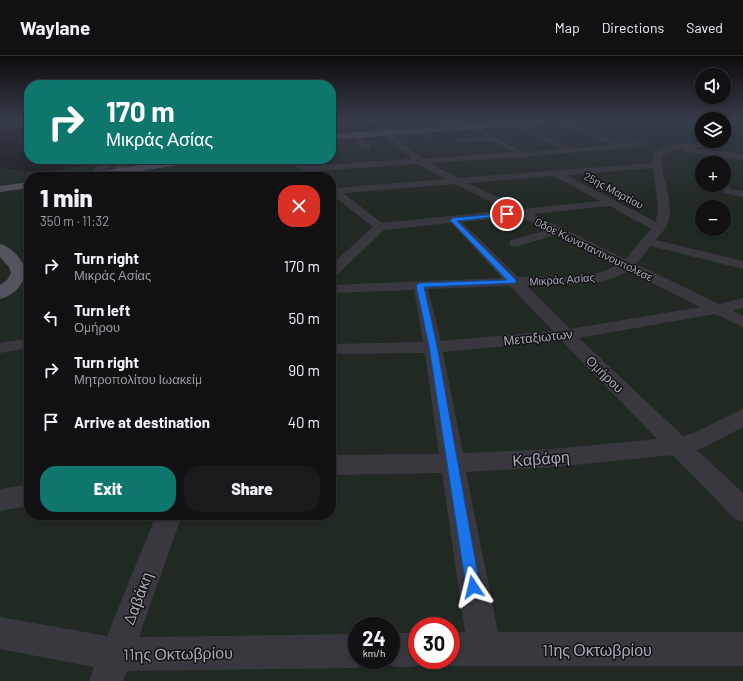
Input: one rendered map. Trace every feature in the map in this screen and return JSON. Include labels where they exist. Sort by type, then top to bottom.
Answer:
[{"type":"main road","points":[[114,172],[166,164]]},
{"type":"main road","points":[[0,189],[24,186]]},
{"type":"main road","points":[[0,248],[24,274],[0,294]]},
{"type":"street","name":"Oδοε Κωνσταντινουπολεσε","points":[[404,149],[420,162],[456,181],[743,322]]},
{"type":"street","name":"25ης Μαρτίου","points":[[512,149],[658,228]]},
{"type":"street","points":[[306,170],[590,149]]},
{"type":"street","points":[[645,149],[743,165]]},
{"type":"street","points":[[649,149],[656,151],[743,157]]},
{"type":"street","points":[[336,190],[556,173],[665,149]]},
{"type":"street","points":[[711,149],[743,152]]},
{"type":"street","name":"Μικράς Ασίας","points":[[336,289],[513,282],[600,277],[612,274],[628,265],[658,228],[664,216],[656,151]]},
{"type":"street","points":[[97,172],[100,167],[105,164]]},
{"type":"street","points":[[114,172],[125,164]]},
{"type":"street","points":[[298,164],[309,172]]},
{"type":"street","points":[[731,191],[742,194]]},
{"type":"street","points":[[336,193],[380,227]]},
{"type":"street","points":[[336,203],[345,200]]},
{"type":"street","points":[[336,268],[380,227],[611,203]]},
{"type":"street","name":"Ομήρου","points":[[453,220],[513,282],[743,510]]},
{"type":"street","points":[[515,243],[557,231]]},
{"type":"street","points":[[646,242],[743,265]]},
{"type":"street","points":[[420,285],[433,346],[484,648]]},
{"type":"street","name":"Μεταξιωτων","points":[[336,349],[433,346],[566,335],[718,309],[743,303]]},
{"type":"street","points":[[0,348],[24,344]]},
{"type":"street","name":"Καβάφη","points":[[336,465],[452,463],[554,458],[679,446],[697,441],[743,417]]},
{"type":"street","points":[[0,500],[24,496]]},
{"type":"street","name":"Δαβάκη","points":[[111,668],[167,520]]},
{"type":"street","name":"11ης Οκτωβρίου","points":[[0,633],[111,668],[348,651]]},
{"type":"street","name":"11ης Οκτωβρίου","points":[[460,649],[743,649]]},
{"type":"shaded area","points":[[336,149],[743,149],[743,681],[0,681],[0,168],[32,172],[24,172],[24,520],[336,520],[336,172],[46,172],[95,164],[336,164]]},
{"type":"route","points":[[473,587],[433,346],[420,285],[513,282],[453,220],[507,214]]}]
